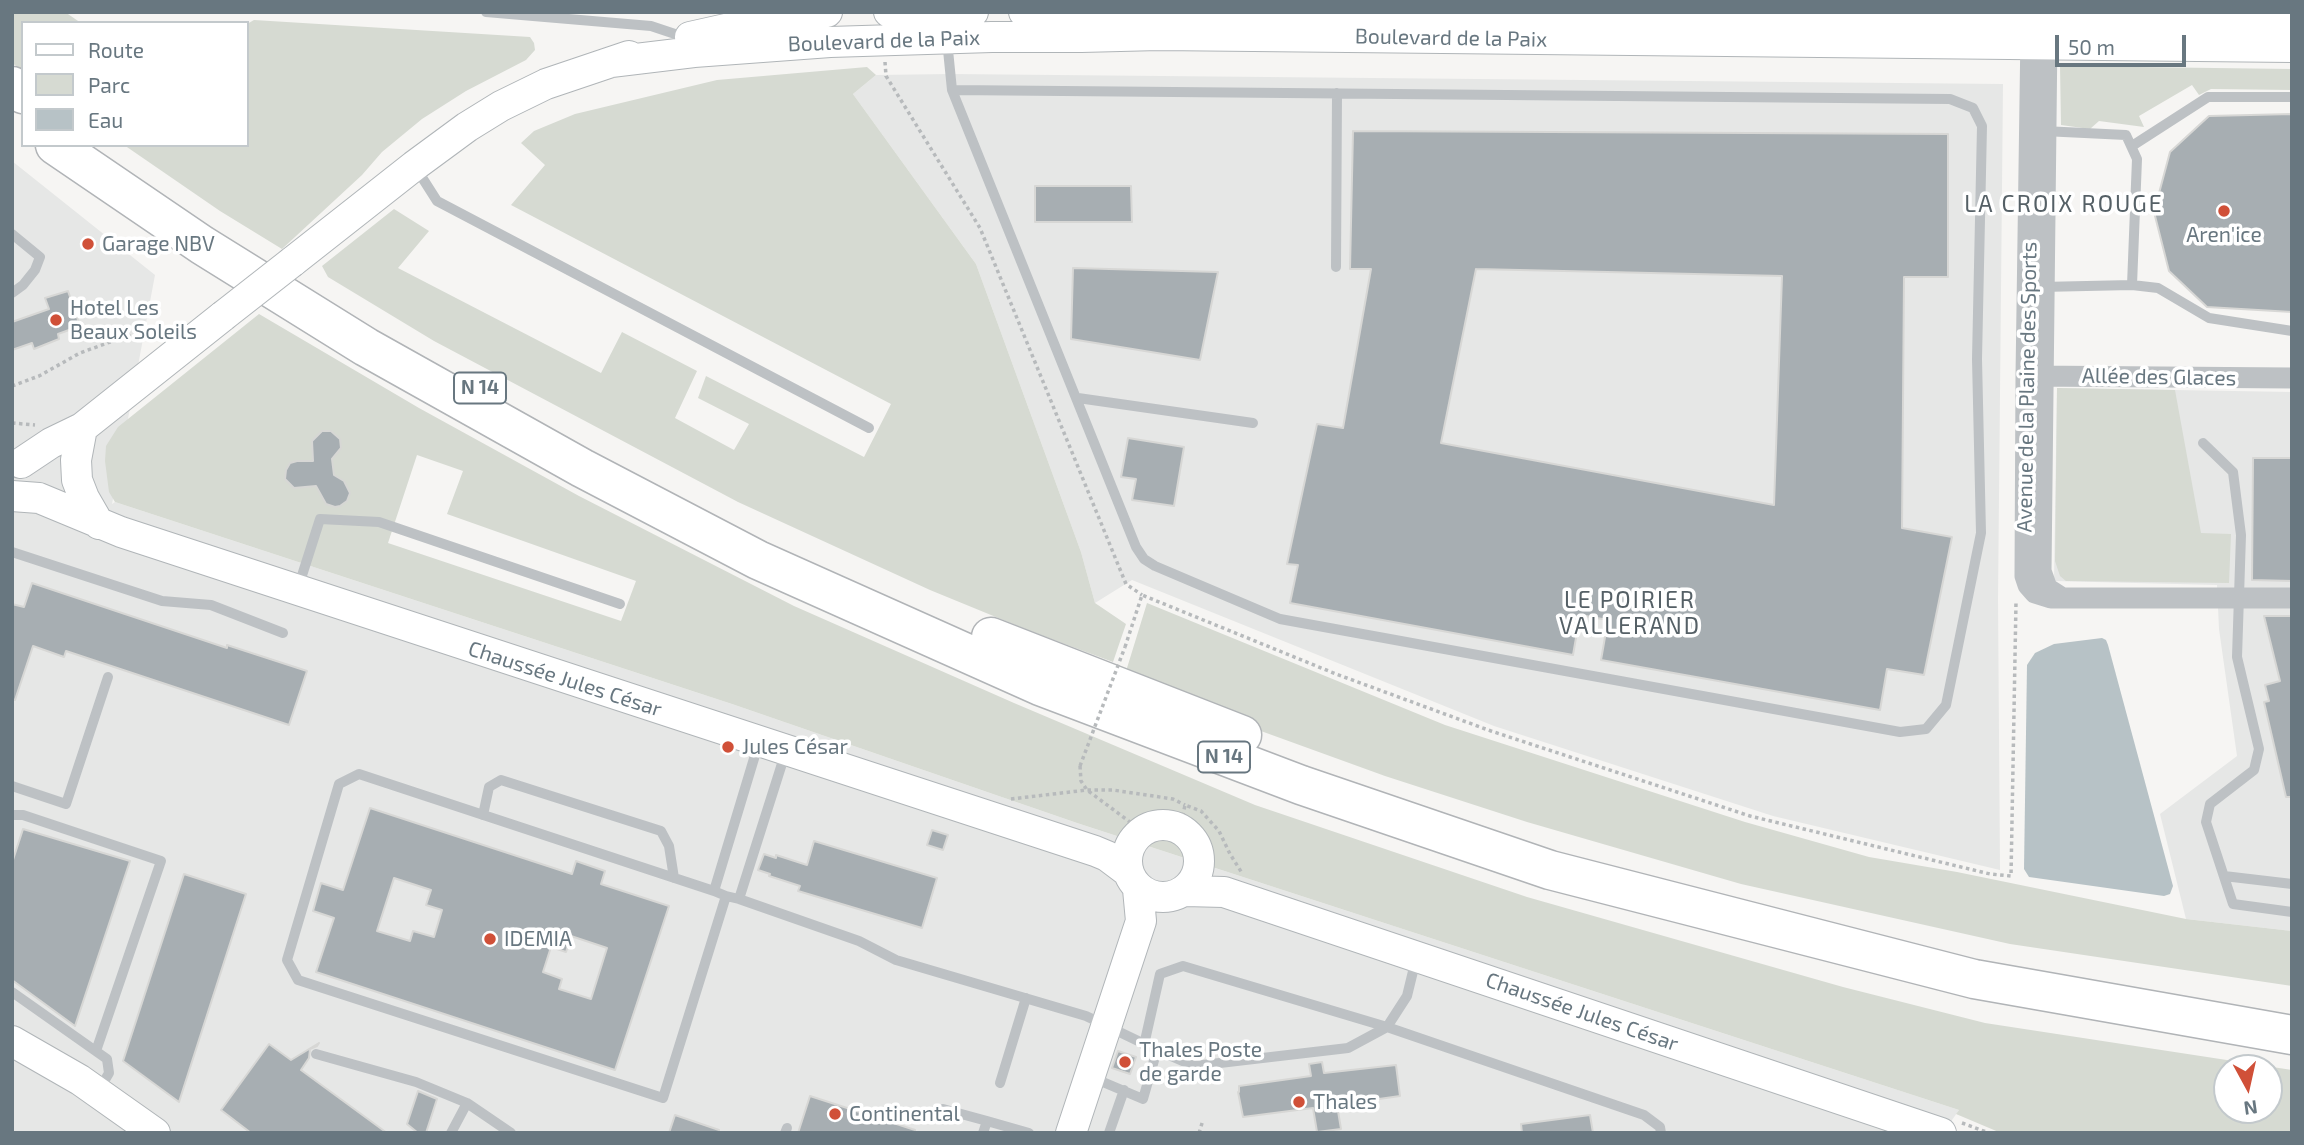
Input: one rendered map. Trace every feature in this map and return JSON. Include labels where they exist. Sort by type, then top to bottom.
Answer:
[{"type":"highway","name":"N 14","points":[[58,147],[202,245],[366,348],[582,468],[758,560],[1040,686],[1301,785],[1550,870],[1974,979],[2292,1035]]},
{"type":"highway","name":"N 14","points":[[99,147],[176,200],[434,363],[661,486],[885,595],[1147,699],[1493,828],[1558,848],[1966,951],[2292,1009]]},
{"type":"main road","name":"Boulevard de la Paix","points":[[889,12],[946,25],[973,12]]},
{"type":"main road","name":"Boulevard de la Paix","points":[[1024,12],[1926,16],[2039,33],[2292,47]]},
{"type":"main road","name":"Boulevard de la Paix","points":[[18,474],[51,443],[82,428],[467,127],[528,92],[566,76],[611,62],[699,44],[784,16],[829,24],[946,25],[1159,35],[2039,33],[2292,25]]},
{"type":"main road","points":[[82,428],[76,460],[77,480],[99,524]]},
{"type":"main road","name":"Chaussée Jules César","points":[[18,474],[99,524],[1148,870],[1224,892],[1416,957],[1949,1127]]},
{"type":"main road","points":[[1071,1133],[1141,921],[1152,827],[1164,825],[1180,830],[1194,844],[1199,863],[1215,885],[1224,892]]},
{"type":"main road","points":[[1148,870],[1195,878],[1199,863]]},
{"type":"main road","points":[[12,1041],[98,1092],[155,1133]]},
{"type":"street","name":"Avenue de la Plaine des Sports","points":[[2039,33],[2035,376],[2042,577],[2047,588],[2063,598],[2292,598]]},
{"type":"street","name":"Allée des Glaces","points":[[2035,376],[2292,378]]},
{"type":"lane","points":[[486,12],[651,26],[699,44]]},
{"type":"lane","points":[[946,25],[952,90],[1136,547],[1144,559],[1154,566],[1280,619],[1900,732],[1926,729],[1946,705],[1980,533],[1977,359],[1982,126],[1973,107],[1950,99],[952,90]]},
{"type":"lane","points":[[1336,267],[1337,93]]},
{"type":"lane","points":[[2132,146],[2208,97],[2292,97]]},
{"type":"lane","points":[[2038,131],[2126,135],[2137,159],[2132,285]]},
{"type":"lane","points":[[414,166],[437,201],[869,428]]},
{"type":"lane","points":[[12,234],[40,257],[35,271],[12,293]]},
{"type":"lane","points":[[2036,286],[2132,285],[2158,288],[2209,318],[2292,331]]},
{"type":"lane","points":[[1078,398],[1253,423]]},
{"type":"lane","points":[[2203,443],[2233,472],[2241,535],[2237,657],[2259,749],[2254,770],[2210,804],[2206,822],[2233,904],[2292,912]]},
{"type":"lane","points":[[297,590],[320,519],[379,522],[620,604]]},
{"type":"lane","points":[[12,552],[162,601],[211,605],[283,634]]},
{"type":"lane","points":[[12,786],[66,804],[108,677]]},
{"type":"lane","points":[[714,891],[772,747]]},
{"type":"lane","points":[[738,899],[772,747]]},
{"type":"lane","points":[[726,896],[663,1098],[298,980],[287,960],[339,784],[359,774],[859,940],[895,960],[1086,1016],[1194,1066],[1348,1048],[1387,1027],[1407,996],[1416,957]]},
{"type":"lane","points":[[483,815],[489,787],[501,780],[661,831],[669,846],[674,878]]},
{"type":"lane","points":[[12,815],[23,815],[161,861],[96,1051]]},
{"type":"lane","points":[[2224,876],[2292,884]]},
{"type":"lane","points":[[1144,1045],[1160,974],[1183,966],[1387,1027],[1644,1115],[1660,1128],[1661,1133]]},
{"type":"lane","points":[[12,992],[107,1059],[109,1073],[98,1092]]},
{"type":"lane","points":[[1000,1083],[1026,998]]},
{"type":"lane","points":[[1089,1076],[1143,1099],[1157,1050]]},
{"type":"lane","points":[[316,1054],[416,1082],[467,1102],[511,1133]]},
{"type":"lane","points":[[1109,1133],[1124,1090]]},
{"type":"lane","points":[[451,1133],[467,1102]]},
{"type":"lane","points":[[943,1109],[1029,1133]]},
{"type":"lane","points":[[983,1133],[986,1121]]},
{"type":"path","points":[[884,51],[886,76],[979,228],[1126,584],[1142,595],[1336,674],[1491,731],[1750,816],[1990,874],[2011,876],[2017,604]]},
{"type":"path","points":[[12,387],[39,376],[80,353],[138,334],[170,329]]},
{"type":"path","points":[[1142,595],[1080,766],[1081,781],[1148,870]]},
{"type":"path","points":[[1180,830],[1185,805],[1201,811],[1212,823]]},
{"type":"path","points":[[1199,1133],[1203,1120]]},
{"type":"path","points":[[1949,1127],[1989,1133]]},
{"type":"shaded area","points":[[876,75],[2003,84],[1998,599],[2000,870],[1773,816],[1494,726],[1132,580],[1095,603],[1081,552],[976,264],[853,94]]},
{"type":"shaded area","points":[[12,161],[155,275],[112,504],[115,502],[732,704],[1077,823],[1959,1110],[1943,1133],[12,1133]]},
{"type":"shaded area","points":[[2057,388],[2292,392],[2292,931],[2186,919],[2160,814],[2237,756],[2219,629],[2217,585],[2054,581]]},
{"type":"green space","points":[[12,12],[65,12],[78,21],[21,21],[21,70],[12,63]]},
{"type":"green space","points":[[254,20],[530,37],[535,50],[526,60],[466,91],[422,119],[382,152],[362,175],[282,249],[220,211],[127,147],[248,147],[248,23]]},
{"type":"green space","points":[[2060,66],[2292,69],[2292,90],[2211,89],[2199,95],[2192,85],[2139,116],[2144,127],[2099,121],[2090,129],[2061,125]]},
{"type":"green space","points":[[867,67],[876,75],[853,94],[976,264],[1081,552],[1095,603],[1126,624],[1113,662],[930,590],[738,502],[434,341],[328,277],[322,266],[394,209],[429,231],[398,268],[601,373],[622,332],[697,371],[675,418],[734,450],[749,424],[698,398],[706,376],[864,457],[891,404],[511,205],[545,165],[521,143],[534,131],[575,114],[717,80]]},
{"type":"green space","points":[[259,314],[419,408],[579,496],[794,606],[1255,805],[1527,897],[1843,987],[1985,1023],[2213,1058],[2213,1124],[2283,1124],[2283,1069],[2292,1070],[2292,1133],[2001,1133],[1956,1114],[1959,1110],[1077,823],[732,704],[115,502],[109,492],[106,446],[118,427]],"holes":[[[417,455],[463,471],[447,514],[636,581],[621,621],[388,543]]]},
{"type":"green space","points":[[2057,388],[2175,390],[2201,533],[2231,534],[2229,583],[2066,581],[2060,576],[2055,561]]},
{"type":"green space","points":[[1147,603],[1445,725],[1745,822],[1869,857],[1957,872],[2186,919],[2292,931],[2292,986],[2010,944],[1741,884],[1527,822],[1385,776],[1123,681]]},
{"type":"water","points":[[2102,638],[2108,645],[2173,886],[2170,894],[2164,896],[2029,877],[2024,869],[2027,665],[2035,653],[2054,644]]},
{"type":"building","name":"Aren'ice","points":[[2292,114],[2292,312],[2207,307],[2169,271],[2154,212],[2170,152],[2209,116]]},
{"type":"building","points":[[1353,131],[1948,134],[1948,277],[1904,277],[1902,528],[1952,537],[1924,675],[1887,669],[1880,710],[1601,660],[1608,620],[1580,615],[1573,655],[1290,603],[1298,565],[1287,564],[1317,424],[1343,428],[1371,269],[1350,269]],"holes":[[[1476,269],[1782,276],[1774,505],[1441,443]]]},
{"type":"building","points":[[1035,186],[1131,186],[1132,222],[1035,222]]},
{"type":"building","points":[[1073,268],[1218,272],[1200,360],[1071,339]]},
{"type":"building","name":"Hotel Les Beaux Soleils","points":[[68,291],[80,326],[58,334],[59,339],[34,349],[32,343],[12,350],[12,322],[49,309],[45,298]]},
{"type":"building","points":[[322,431],[331,431],[340,439],[341,448],[332,459],[334,475],[344,481],[350,493],[347,501],[340,506],[326,504],[316,486],[294,488],[285,479],[290,463],[313,461],[312,441]]},
{"type":"building","points":[[1128,438],[1184,447],[1174,506],[1132,500],[1136,479],[1121,477]]},
{"type":"building","points":[[2253,458],[2292,458],[2292,581],[2252,580]]},
{"type":"building","points":[[32,583],[227,648],[227,645],[307,671],[289,725],[66,651],[64,657],[33,646],[15,700],[12,699],[12,604],[24,607]]},
{"type":"building","points":[[2264,616],[2292,616],[2292,797],[2286,797],[2264,702],[2269,701],[2265,685],[2280,681]]},
{"type":"building","name":"IDEMIA","points":[[370,808],[572,874],[576,861],[605,871],[601,884],[669,906],[615,1070],[316,972],[334,918],[313,911],[321,883],[343,890]],"holes":[[[394,878],[431,890],[426,905],[442,910],[434,937],[413,931],[410,941],[377,931]],[[571,936],[607,948],[591,999],[559,989],[562,979],[543,972],[551,947],[566,952]]]},
{"type":"building","points":[[23,829],[130,861],[75,1026],[12,980],[12,863]]},
{"type":"building","points":[[932,830],[948,835],[943,850],[927,845]]},
{"type":"building","points":[[814,841],[937,878],[922,928],[798,891],[800,886],[758,870],[764,854],[807,865]]},
{"type":"building","points":[[184,874],[246,894],[179,1102],[123,1061]]},
{"type":"building","points":[[319,1043],[310,1049],[309,1058],[301,1070],[387,1133],[251,1133],[221,1110],[269,1044],[291,1060]]},
{"type":"building","name":"Thales Poste de garde","points":[[1118,1051],[1136,1057],[1130,1074],[1112,1068]]},
{"type":"building","name":"Thales","points":[[1322,1062],[1324,1073],[1396,1065],[1400,1096],[1337,1105],[1341,1129],[1317,1132],[1313,1108],[1243,1117],[1239,1086],[1311,1076],[1309,1064]]},
{"type":"building","points":[[418,1091],[437,1099],[426,1133],[418,1133],[407,1124]]},
{"type":"building","name":"Continental","points":[[810,1096],[915,1130],[915,1133],[798,1133]]},
{"type":"building","points":[[675,1115],[719,1130],[719,1133],[669,1133]]},
{"type":"building","points":[[1590,1115],[1593,1133],[1522,1133],[1521,1124]]},
{"type":"place","name":"Aren'ice","points":[[2224,211]]},
{"type":"place","name":"Garage NBV","points":[[88,244]]},
{"type":"place","name":"Hotel Les Beaux Soleils","points":[[56,320]]},
{"type":"place","name":"Jules César","points":[[728,747]]},
{"type":"place","name":"IDEMIA","points":[[490,939]]},
{"type":"place","name":"Thales Poste de garde","points":[[1125,1062]]},
{"type":"place","name":"Thales","points":[[1299,1102]]},
{"type":"place","name":"Continental","points":[[835,1114]]},
{"type":"district","name":"LA CROIX ROUGE","points":[[2064,204]]},
{"type":"district","name":"LE POIRIER VALLERAND","points":[[1630,613]]}]
